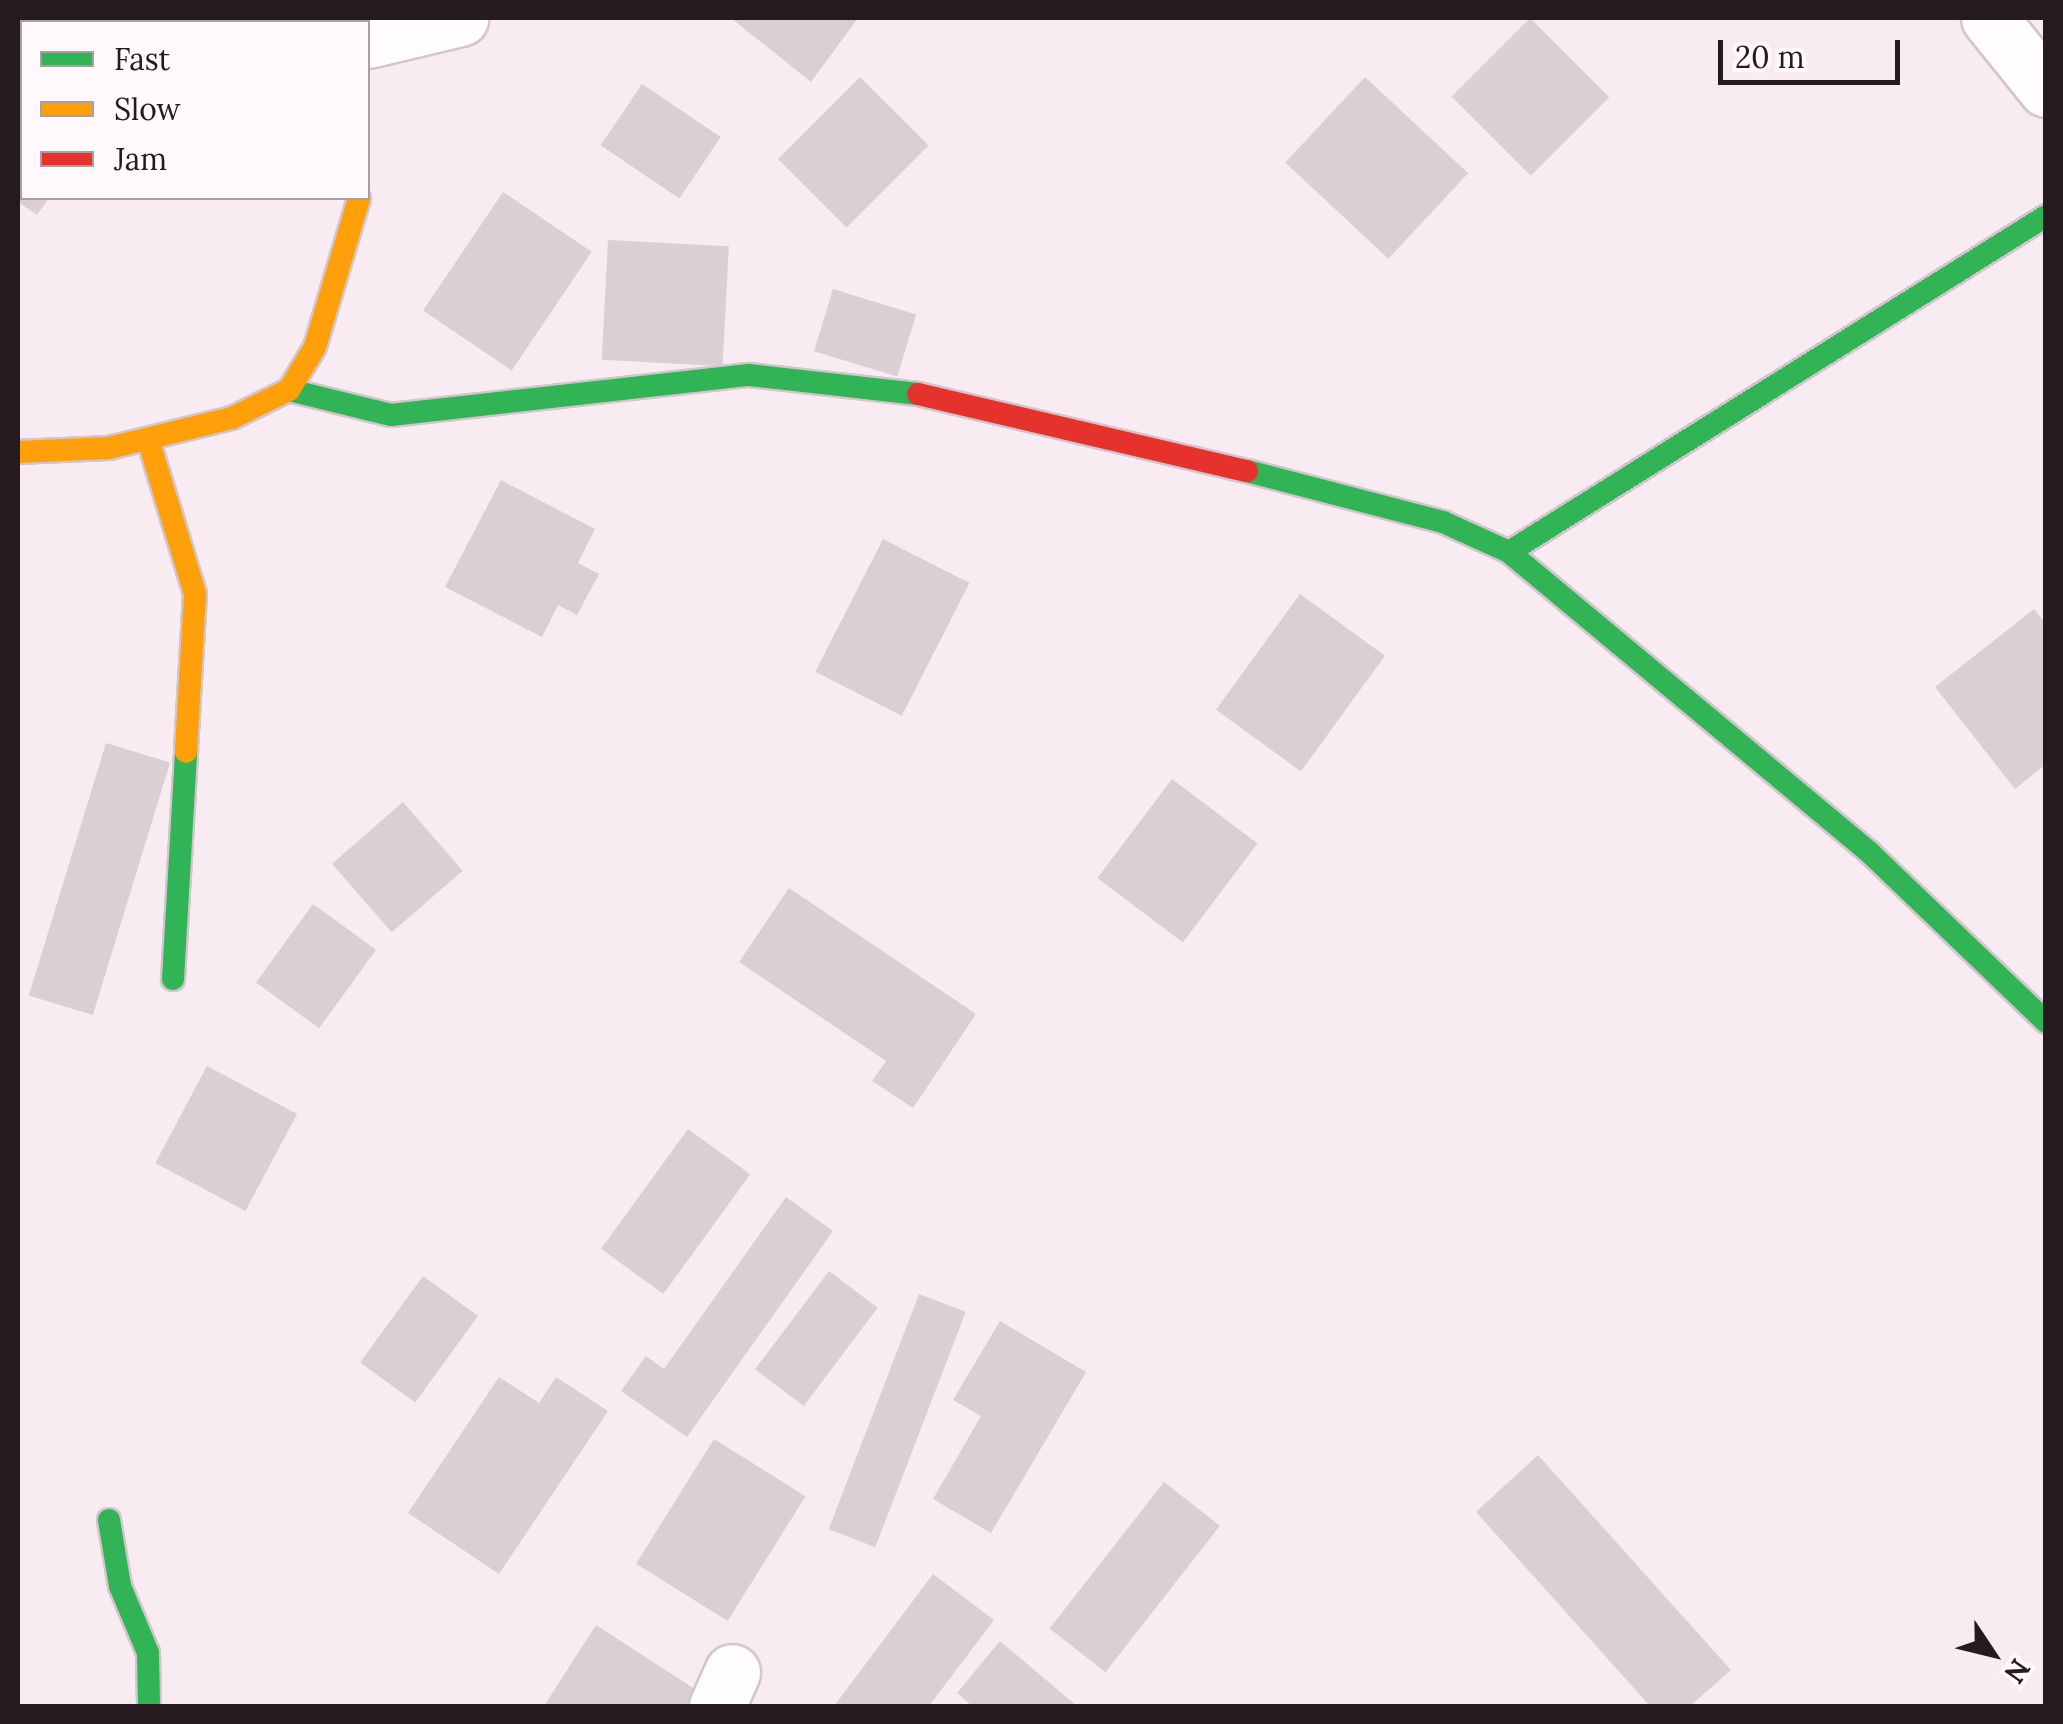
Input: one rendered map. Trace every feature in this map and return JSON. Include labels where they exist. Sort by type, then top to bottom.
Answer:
[{"type":"street","points":[[370,40],[460,18]]},
{"type":"street","points":[[1990,18],[2046,89]]},
{"type":"street","points":[[18,452],[148,439],[232,418],[289,390],[315,348],[358,200]]},
{"type":"street","points":[[1509,552],[2046,216]]},
{"type":"street","points":[[289,390],[391,416],[750,374],[847,382],[1002,408],[1310,483],[1509,552],[1869,852],[2046,1022]]},
{"type":"street","points":[[148,439],[194,594],[173,978]]},
{"type":"street","points":[[110,1520],[120,1586],[148,1653],[149,1706]]},
{"type":"building","points":[[731,18],[858,18],[811,82]]},
{"type":"building","points":[[1530,18],[1609,97],[1531,176],[1452,96]]},
{"type":"building","points":[[18,24],[20,200],[48,200],[37,215],[18,202]]},
{"type":"building","points":[[860,77],[929,146],[847,228],[778,159]]},
{"type":"building","points":[[1365,77],[1468,173],[1388,259],[1285,163]]},
{"type":"building","points":[[642,84],[721,137],[679,198],[601,145]]},
{"type":"building","points":[[503,192],[592,252],[512,370],[423,311]]},
{"type":"building","points":[[608,240],[729,246],[723,366],[602,360]]},
{"type":"building","points":[[833,289],[916,314],[897,377],[814,351]]},
{"type":"building","points":[[501,480],[595,529],[578,563],[599,574],[577,615],[558,605],[542,637],[445,587]]},
{"type":"building","points":[[883,539],[969,583],[902,716],[815,672]]},
{"type":"building","points":[[1300,594],[1385,656],[1301,771],[1216,710]]},
{"type":"building","points":[[2034,609],[2046,624],[2046,764],[2015,789],[1935,687]]},
{"type":"building","points":[[106,743],[170,763],[93,1015],[29,995]]},
{"type":"building","points":[[1172,779],[1257,843],[1183,942],[1097,878]]},
{"type":"building","points":[[403,802],[463,871],[392,932],[332,864]]},
{"type":"building","points":[[789,888],[976,1014],[913,1108],[872,1081],[886,1061],[739,962]]},
{"type":"building","points":[[313,904],[376,950],[319,1028],[256,982]]},
{"type":"building","points":[[207,1066],[297,1114],[245,1211],[155,1163]]},
{"type":"building","points":[[688,1129],[750,1174],[663,1294],[601,1249]]},
{"type":"building","points":[[786,1197],[833,1231],[687,1437],[621,1391],[646,1356],[664,1369]]},
{"type":"building","points":[[829,1271],[878,1308],[804,1406],[755,1369]]},
{"type":"building","points":[[423,1276],[478,1316],[415,1403],[360,1363]]},
{"type":"building","points":[[919,1294],[966,1312],[875,1547],[829,1529]]},
{"type":"building","points":[[1000,1321],[1086,1372],[991,1533],[933,1499],[981,1416],[953,1400]]},
{"type":"building","points":[[499,1377],[539,1403],[556,1377],[608,1411],[499,1574],[408,1513]]},
{"type":"building","points":[[714,1439],[806,1496],[728,1621],[636,1564]]},
{"type":"building","points":[[1538,1455],[1731,1670],[1690,1706],[1650,1706],[1476,1512]]},
{"type":"building","points":[[1164,1482],[1220,1526],[1105,1672],[1049,1629]]},
{"type":"building","points":[[933,1574],[994,1620],[929,1706],[834,1706]]},
{"type":"building","points":[[596,1625],[701,1693],[693,1706],[544,1706]]},
{"type":"building","points":[[1000,1641],[1077,1706],[972,1706],[957,1693]]},
{"type":"traffic: fast","points":[[1509,552],[2046,216]]},
{"type":"traffic: fast","points":[[289,390],[391,415],[749,375],[918,394]]},
{"type":"traffic: fast","points":[[1247,471],[1443,522],[1509,552],[1869,852],[2046,1022]]},
{"type":"traffic: fast","points":[[173,979],[186,752]]},
{"type":"traffic: fast","points":[[109,1520],[120,1586],[148,1653],[149,1706]]},
{"type":"traffic: slow","points":[[18,452],[109,448],[232,418],[289,390],[315,347],[358,200]]},
{"type":"traffic: slow","points":[[148,439],[195,594],[186,752]]},
{"type":"traffic: jam","points":[[918,394],[1247,471]]}]
